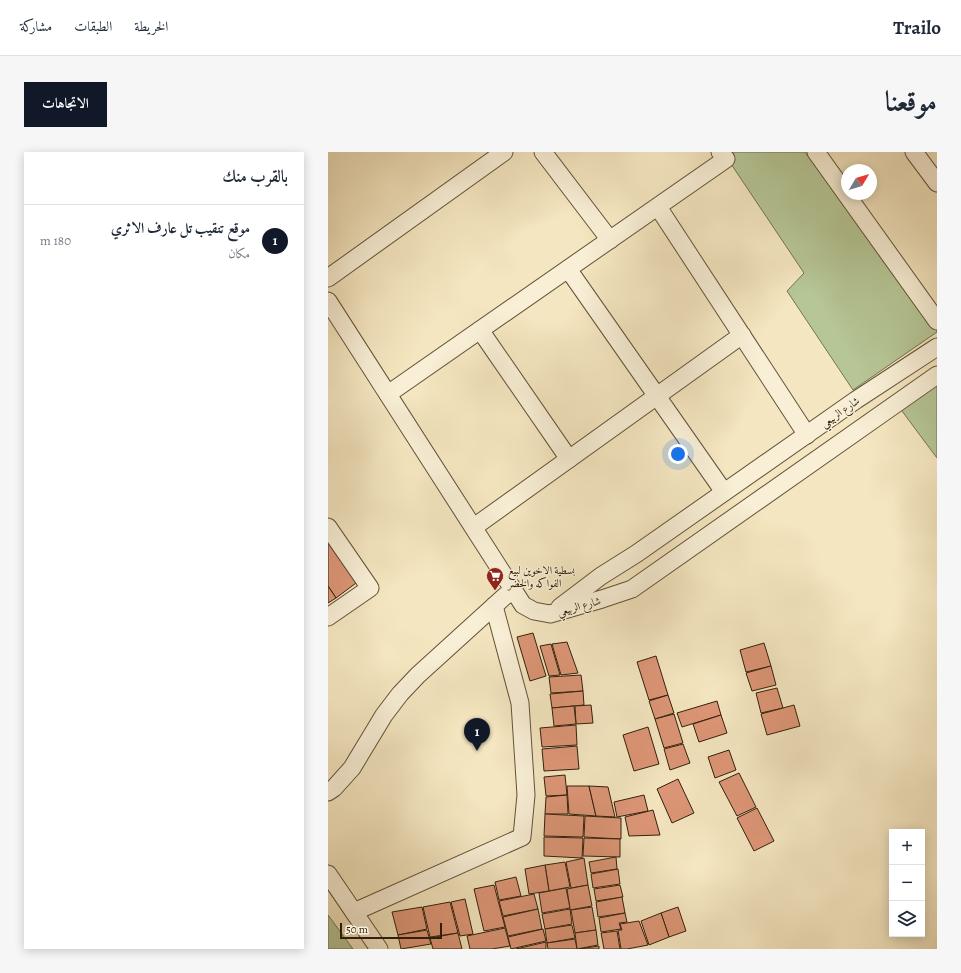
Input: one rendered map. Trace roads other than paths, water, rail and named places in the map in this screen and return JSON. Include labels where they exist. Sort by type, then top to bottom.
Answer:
[{"type":"street","points":[[328,278],[504,152]]},
{"type":"street","points":[[543,152],[610,240]]},
{"type":"street","points":[[388,394],[726,159],[720,152]]},
{"type":"street","points":[[816,152],[937,321]]},
{"type":"street","points":[[914,152],[937,183]]},
{"type":"street","points":[[658,207],[807,435]]},
{"type":"street","points":[[568,269],[724,492]]},
{"type":"street","points":[[328,301],[334,325],[388,394],[514,591],[524,605],[534,611],[550,614]]},
{"type":"street","points":[[480,330],[569,459]]},
{"type":"street","points":[[474,527],[742,335]]},
{"type":"street","name":"شارع الربيعي","points":[[550,614],[856,400],[937,347]]},
{"type":"street","name":"شارع الربيعي","points":[[550,614],[632,589],[937,375]]},
{"type":"street","points":[[328,528],[370,588],[328,617]]},
{"type":"street","points":[[610,571],[605,581],[606,588],[612,592],[623,592]]},
{"type":"street","points":[[328,792],[334,788],[352,768],[384,715],[418,674],[505,596],[514,591]]},
{"type":"street","points":[[354,912],[522,837],[526,795],[520,703],[494,606]]},
{"type":"street","points":[[328,874],[379,949]]},
{"type":"place","name":"بسطية الاخوين لبيع الفواكه والخضر","points":[[495,591]]},
{"type":"place","name":"موقع تنقيب تل عارف الاثري","points":[[477,751]]}]
